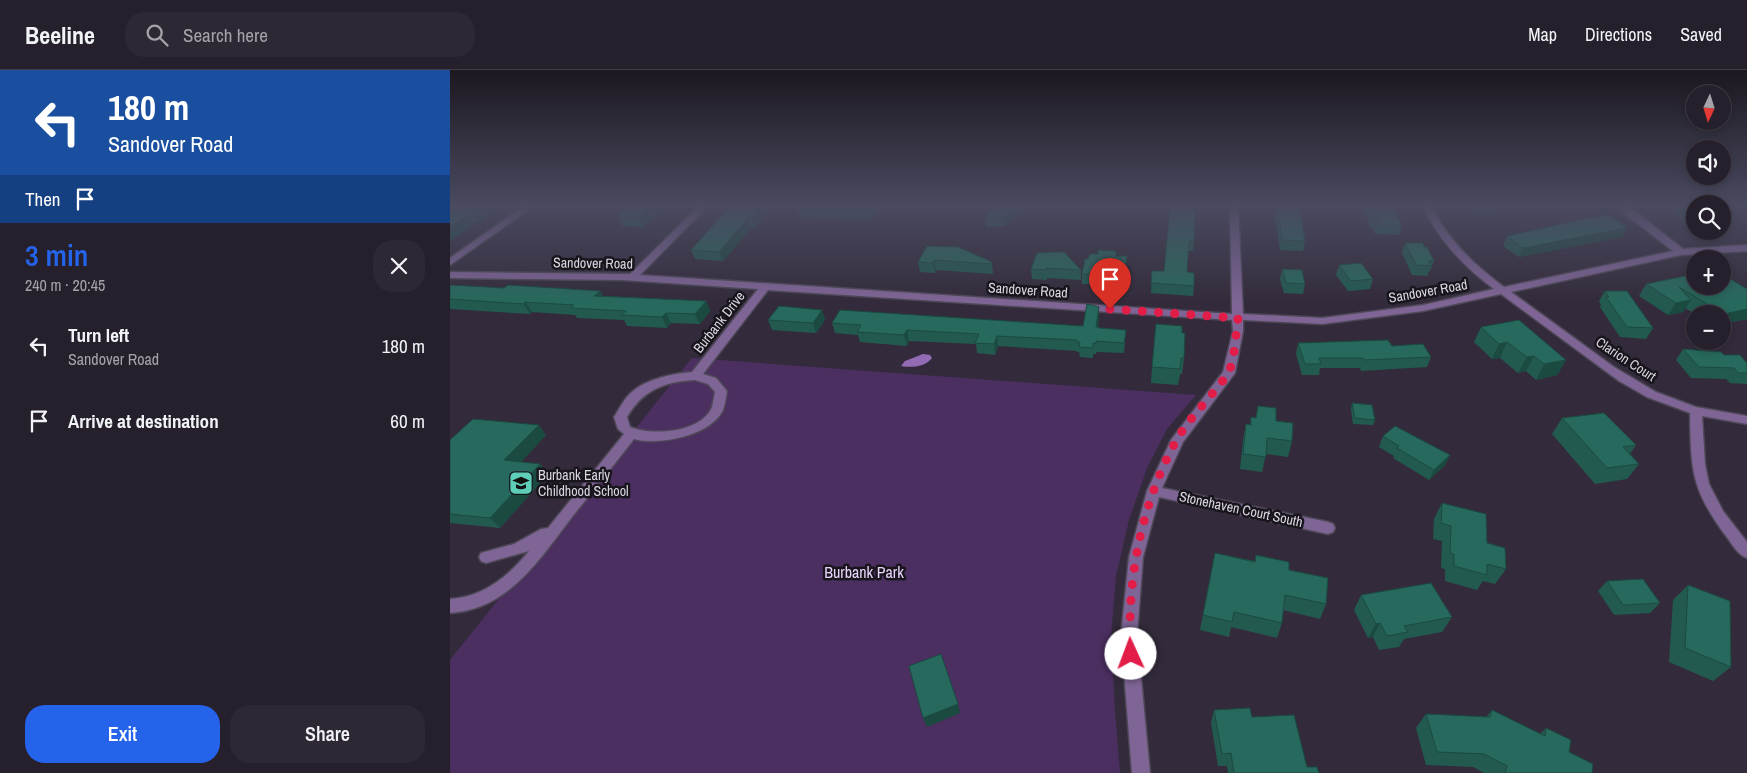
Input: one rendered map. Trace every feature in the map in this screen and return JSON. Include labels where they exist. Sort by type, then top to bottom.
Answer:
[{"type":"street","points":[[450,262],[486,237]]},
{"type":"street","points":[[633,277],[673,237]]},
{"type":"street","points":[[1141,773],[1130,635],[1136,556],[1154,491],[1177,440],[1229,372],[1233,360],[1238,318],[1235,237]]},
{"type":"street","name":"Clarion Court","points":[[1444,237],[1450,245],[1503,291],[1636,386],[1666,401],[1696,411],[1747,420]]},
{"type":"street","points":[[1661,237],[1681,252]]},
{"type":"street","name":"Sandover Road","points":[[450,275],[633,277],[1238,318],[1322,321],[1422,308],[1681,252],[1747,248]]},
{"type":"street","name":"Burbank Drive","points":[[695,376],[766,286]]},
{"type":"street","points":[[695,376],[712,381],[721,391],[719,404],[707,419],[686,431],[662,438],[650,439],[631,434],[624,429],[621,422],[622,414],[635,397],[657,383],[695,376]]},
{"type":"street","points":[[1696,411],[1697,449],[1704,491],[1747,552]]},
{"type":"street","points":[[450,606],[475,601],[508,583],[523,569],[631,434]]},
{"type":"street","name":"Stonehaven Court South","points":[[1154,491],[1328,528]]},
{"type":"street","points":[[486,557],[516,551],[528,545],[565,517]]},
{"type":"green space","name":"Burbank Park","points":[[692,358],[1196,395],[1167,429],[1147,468],[1129,520],[1116,576],[1111,636],[1120,773],[450,773],[450,660]]},
{"type":"shaded area","points":[[923,354],[930,355],[932,358],[918,366],[901,366],[905,361]]},
{"type":"building","points":[[703,237],[732,237],[719,252],[691,250]]},
{"type":"building","points":[[1167,237],[1194,237],[1194,241],[1189,241],[1187,272],[1194,273],[1194,286],[1151,283],[1152,271],[1164,271]]},
{"type":"building","points":[[1282,237],[1304,237],[1305,241],[1282,240]]},
{"type":"building","points":[[1508,237],[1581,237],[1523,248]]},
{"type":"building","points":[[1405,243],[1423,243],[1434,261],[1429,261],[1431,266],[1416,265]]},
{"type":"building","points":[[927,246],[958,247],[992,262],[992,264],[934,260],[933,263],[918,262]]},
{"type":"building","points":[[1098,250],[1116,251],[1116,256],[1127,256],[1125,272],[1098,271],[1097,274],[1082,274],[1085,259],[1088,259],[1090,254],[1098,254]]},
{"type":"building","points":[[1064,252],[1081,270],[1031,269],[1037,253]]},
{"type":"building","points":[[1361,263],[1373,279],[1351,281],[1339,265]]},
{"type":"building","points":[[1282,269],[1302,270],[1305,284],[1286,283]]},
{"type":"building","points":[[1686,276],[1686,291],[1679,287],[1691,300],[1676,303],[1646,284]]},
{"type":"building","points":[[1731,279],[1747,289],[1747,309],[1731,312],[1731,305],[1709,305],[1692,295],[1731,295]]},
{"type":"building","points":[[450,285],[504,288],[508,285],[600,291],[594,296],[706,301],[695,314],[666,313],[662,317],[621,315],[626,311],[571,308],[574,305],[450,299]]},
{"type":"building","points":[[1605,291],[1627,291],[1653,328],[1627,327],[1606,297],[1609,297]]},
{"type":"building","points":[[1087,304],[1099,307],[1096,327],[1126,330],[1124,343],[1096,341],[1096,344],[1093,343],[1093,348],[1079,347],[1080,342],[1077,342],[1077,340],[997,336],[994,344],[975,343],[979,334],[907,330],[904,335],[857,332],[861,325],[832,323],[840,310],[1083,326]]},
{"type":"building","points":[[779,306],[822,310],[813,323],[768,320]]},
{"type":"building","points":[[1519,320],[1566,360],[1544,364],[1534,356],[1527,357],[1507,342],[1499,344],[1481,327]]},
{"type":"building","points":[[1156,324],[1182,326],[1182,333],[1185,333],[1184,358],[1181,358],[1180,369],[1152,367]]},
{"type":"building","points":[[1388,340],[1392,346],[1423,344],[1431,357],[1364,360],[1363,358],[1319,358],[1321,364],[1305,364],[1298,343]]},
{"type":"building","points":[[1683,349],[1721,352],[1724,355],[1740,355],[1747,363],[1747,373],[1738,373],[1734,368],[1699,367]]},
{"type":"building","points":[[1352,403],[1372,405],[1375,420],[1355,418]]},
{"type":"building","points":[[1258,406],[1276,408],[1276,421],[1293,423],[1292,441],[1267,438],[1266,457],[1243,454],[1246,424],[1251,425],[1251,417],[1256,418]]},
{"type":"building","points":[[1604,413],[1636,445],[1623,447],[1639,464],[1607,468],[1562,418]]},
{"type":"building","name":"Burbank Early Childhood School","points":[[473,419],[539,425],[504,460],[540,464],[490,518],[450,514],[450,440]]},
{"type":"building","points":[[1395,426],[1450,455],[1434,470],[1397,448],[1399,446],[1383,436]]},
{"type":"building","points":[[1442,503],[1486,514],[1487,543],[1505,548],[1506,569],[1487,564],[1487,575],[1454,566],[1454,554],[1450,553],[1451,526],[1441,523]]},
{"type":"building","points":[[1215,553],[1255,562],[1256,555],[1289,562],[1289,570],[1328,578],[1326,604],[1285,595],[1282,623],[1234,612],[1232,622],[1203,615]]},
{"type":"building","points":[[1643,579],[1660,603],[1623,605],[1607,581]]},
{"type":"building","points":[[1431,583],[1452,617],[1404,626],[1408,632],[1387,636],[1380,623],[1376,624],[1361,595]]},
{"type":"building","points":[[1688,585],[1730,601],[1731,667],[1685,648]]},
{"type":"building","points":[[941,654],[958,704],[923,718],[909,666]]},
{"type":"building","points":[[1250,708],[1252,717],[1294,715],[1307,767],[1317,767],[1319,773],[1234,773],[1231,753],[1222,754],[1214,710]]},
{"type":"building","points":[[1492,710],[1545,736],[1546,728],[1571,740],[1569,752],[1593,764],[1592,773],[1505,773],[1507,766],[1484,754],[1437,752],[1426,714],[1490,717]]},
{"type":"place","name":"Burbank Early Childhood School","points":[[521,483]]},
{"type":"route","points":[[1110,309],[1238,318],[1238,331],[1229,372],[1177,440],[1160,474],[1154,491],[1136,556],[1130,635],[1131,654]]}]
